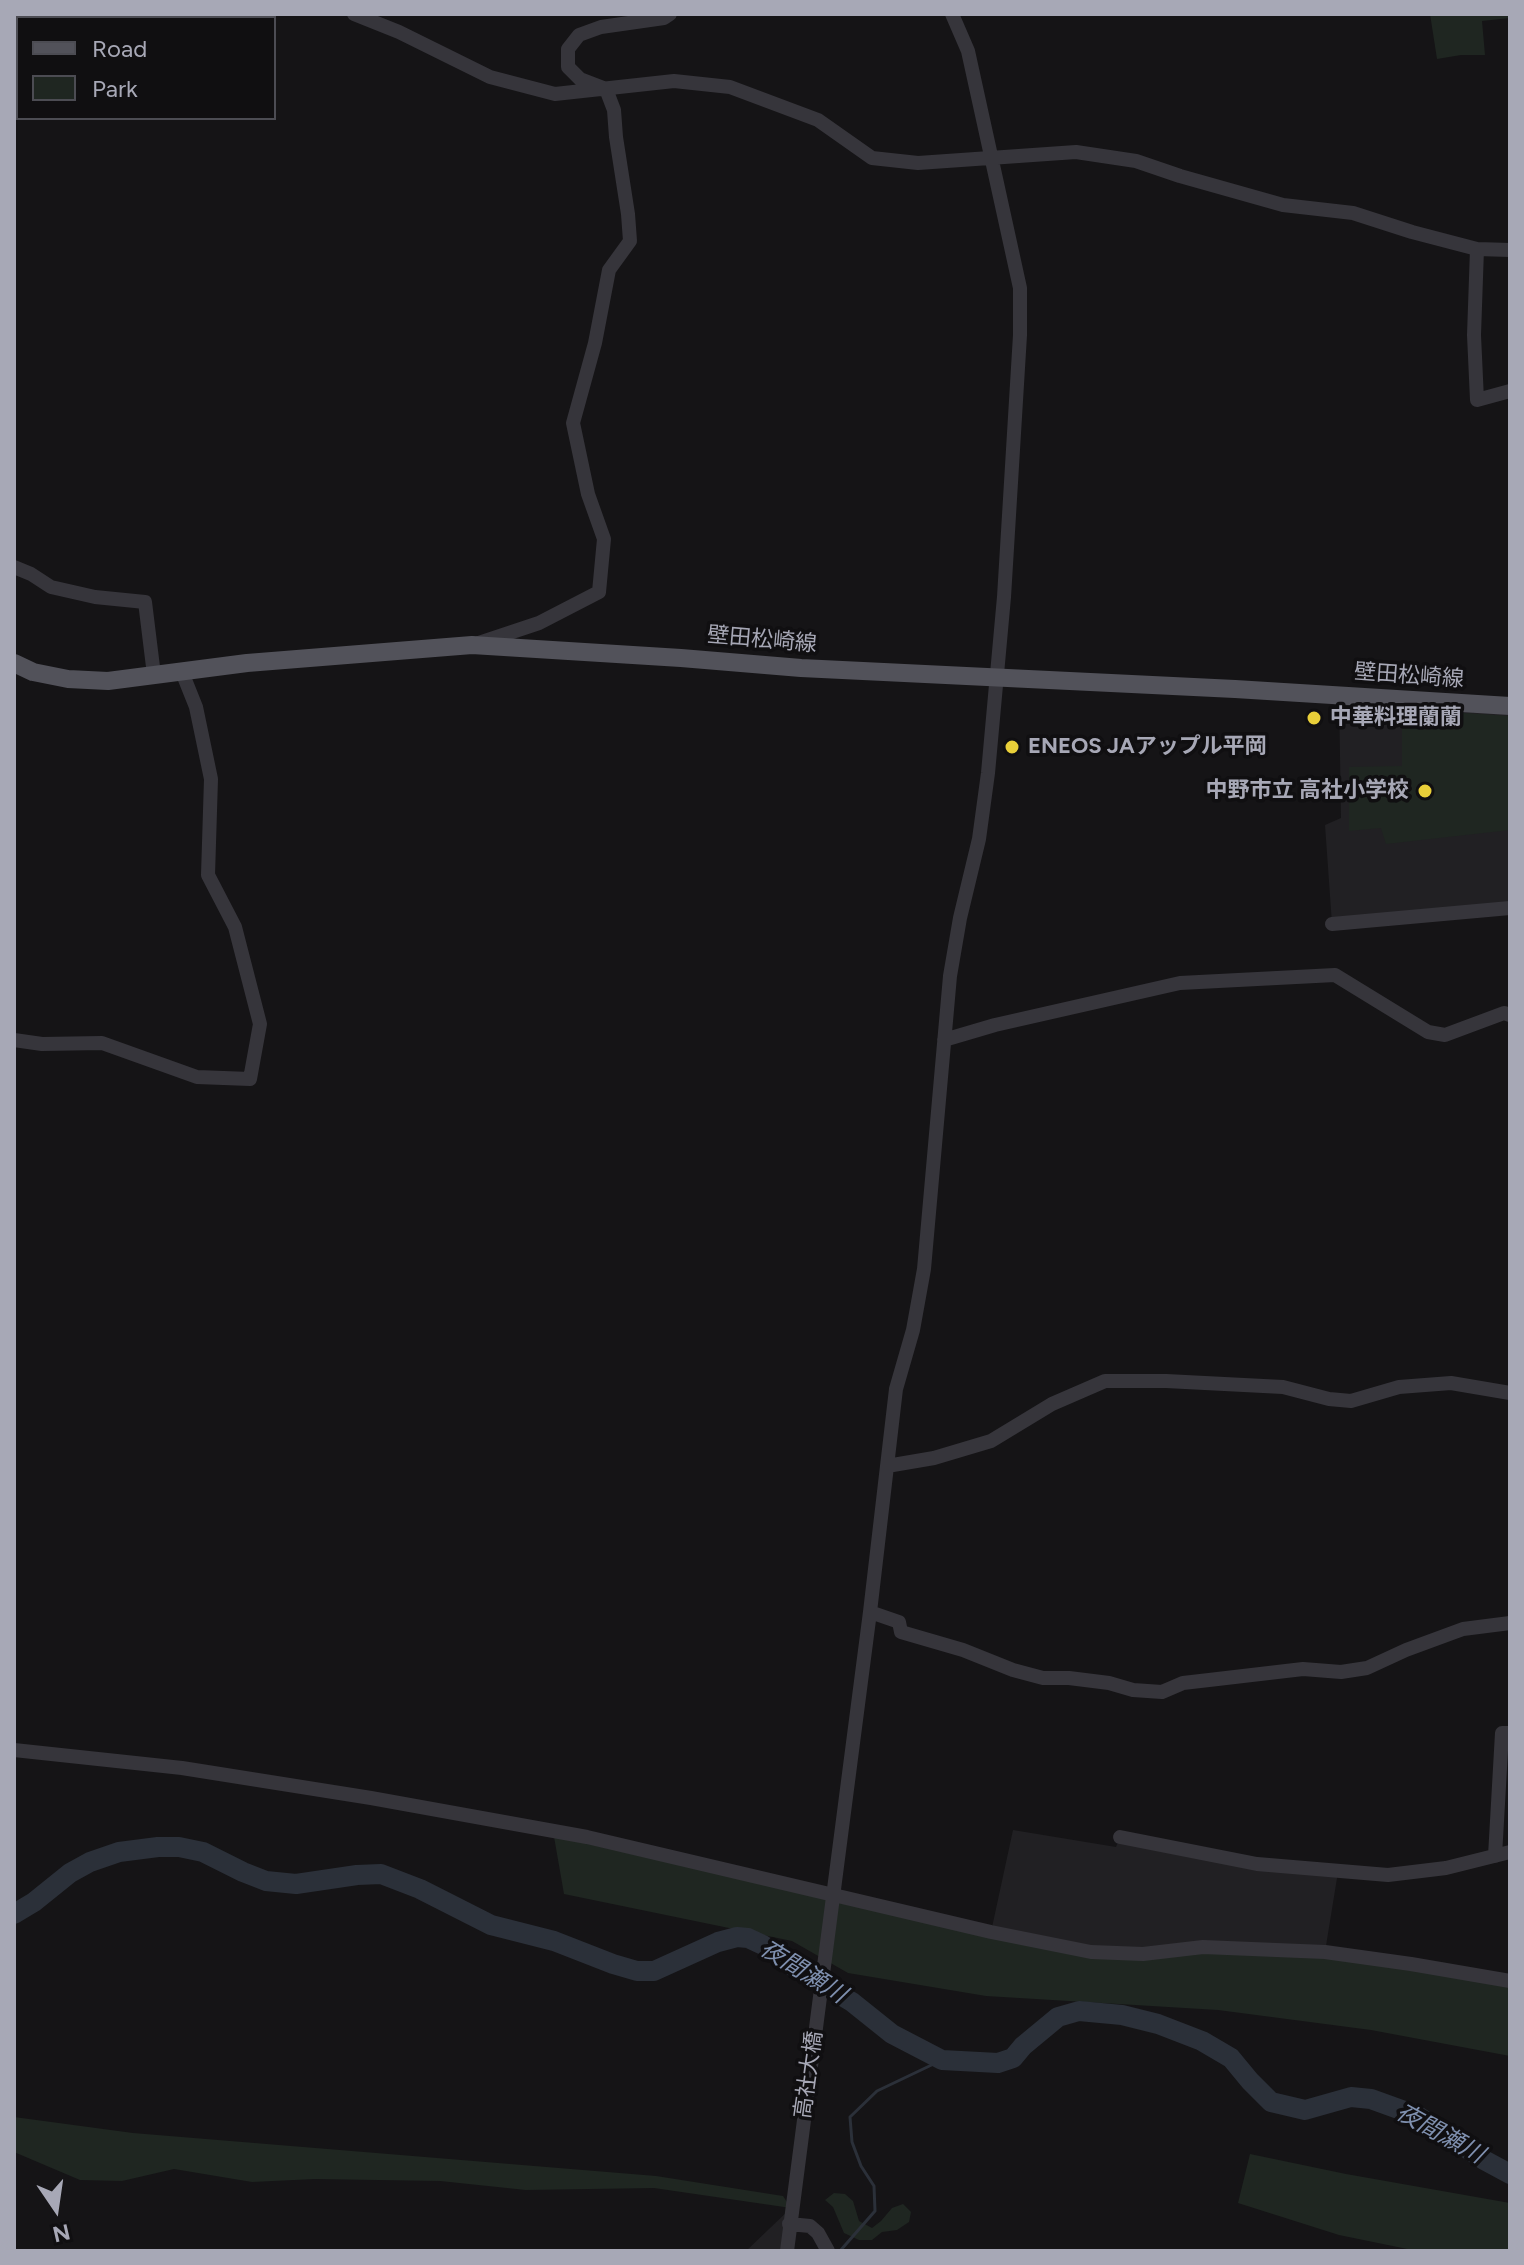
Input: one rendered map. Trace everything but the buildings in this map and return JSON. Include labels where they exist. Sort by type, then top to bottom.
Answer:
[{"type":"main road","name":"壁田松崎線","points":[[14,663],[33,672],[68,679],[108,681],[247,663],[472,645],[801,668],[1510,706]]},
{"type":"street","points":[[354,14],[399,32],[490,77],[555,94],[674,81],[730,87],[818,120],[872,158],[918,163],[1076,152],[1136,161],[1283,205],[1353,213],[1477,249],[1510,250]]},
{"type":"street","points":[[472,645],[539,623],[599,592],[604,539],[588,494],[573,423],[595,343],[609,270],[630,241],[614,110],[606,89],[580,79],[568,67],[568,49],[579,35],[601,27],[664,18],[670,14]]},
{"type":"street","name":"高社大橋","points":[[787,2251],[896,1389],[913,1330],[924,1269],[950,976],[979,839],[998,678],[1020,335],[1020,288],[968,51],[952,14]]},
{"type":"street","points":[[1477,249],[1474,335],[1477,400],[1510,391]]},
{"type":"street","points":[[14,567],[51,587],[95,597],[145,602],[154,675]]},
{"type":"street","points":[[14,1040],[42,1044],[102,1043],[197,1077],[250,1079],[260,1024],[235,927],[208,875],[211,779],[196,707],[182,672]]},
{"type":"street","points":[[1332,924],[1510,908]]},
{"type":"street","points":[[944,1040],[995,1025],[1180,983],[1335,975],[1428,1032],[1445,1035],[1504,1013],[1510,1015]]},
{"type":"street","points":[[887,1466],[934,1458],[991,1441],[1052,1404],[1105,1381],[1283,1387],[1329,1399],[1351,1401],[1399,1387],[1451,1383],[1510,1393]]},
{"type":"street","points":[[870,1612],[899,1622],[901,1632],[963,1650],[1013,1670],[1043,1678],[1069,1678],[1162,1692],[1183,1683],[1303,1669],[1341,1672],[1367,1668],[1463,1629],[1510,1623]]},
{"type":"street","points":[[1495,1856],[1502,1733],[1510,1733]]},
{"type":"street","points":[[14,1750],[182,1768],[587,1837],[991,1932],[1091,1952],[1143,1954],[1203,1947],[1325,1952],[1510,1981]]},
{"type":"street","points":[[1120,1837],[1257,1864],[1388,1875],[1446,1868],[1510,1852]]},
{"type":"street","points":[[790,2216],[818,2233],[828,2251]]},
{"type":"shaded area","name":"中野市立 高社小学校","points":[[1339,695],[1510,706],[1510,908],[1332,924],[1325,825],[1341,818]]},
{"type":"shaded area","points":[[1013,1830],[1116,1847],[1120,1837],[1338,1872],[1325,1952],[1143,1954],[991,1932]]},
{"type":"shaded area","points":[[791,2208],[787,2251],[746,2251]]},
{"type":"green space","points":[[1430,14],[1510,14],[1510,18],[1482,21],[1485,55],[1437,59]]},
{"type":"green space","points":[[1402,709],[1510,716],[1510,830],[1386,844],[1381,828],[1349,831],[1349,767],[1402,766]]},
{"type":"green space","points":[[553,1831],[1091,1952],[1325,1952],[1510,1981],[1510,2056],[1371,2030],[1218,2010],[986,1996],[848,1973],[792,1941],[564,1894]]},
{"type":"green space","points":[[14,2117],[133,2133],[656,2176],[783,2196],[791,2208],[654,2188],[526,2190],[440,2181],[315,2179],[252,2182],[174,2169],[122,2181],[80,2180],[14,2152]]},
{"type":"green space","points":[[1250,2154],[1510,2203],[1510,2251],[1417,2251],[1339,2235],[1238,2203]]},
{"type":"green space","points":[[834,2193],[845,2194],[853,2201],[859,2221],[872,2228],[892,2208],[903,2204],[911,2212],[909,2222],[897,2230],[882,2232],[872,2240],[859,2240],[844,2233],[833,2207],[825,2200]]},
{"type":"waterway","name":"夜間瀬川","points":[[14,1914],[90,1862],[119,1852],[158,1847],[203,1852],[266,1881],[296,1884],[381,1874],[420,1889],[491,1925],[554,1941],[637,1971],[654,1971],[718,1942],[737,1937],[748,1938],[852,2002],[892,2034],[942,2060],[998,2063],[1013,2058],[1058,2017],[1079,2011],[1122,2015],[1158,2024],[1202,2041],[1231,2058],[1271,2102],[1305,2110],[1351,2097],[1371,2099],[1418,2116],[1510,2174]]},
{"type":"waterway","points":[[840,2251],[875,2211],[874,2186],[861,2166],[852,2142],[850,2117],[877,2091],[942,2060]]},
{"type":"place","name":"中華料理蘭蘭","points":[[1314,718]]},
{"type":"place","name":"ENEOS JAアップル平岡","points":[[1012,747]]},
{"type":"place","name":"中野市立 高社小学校","points":[[1425,791]]}]
